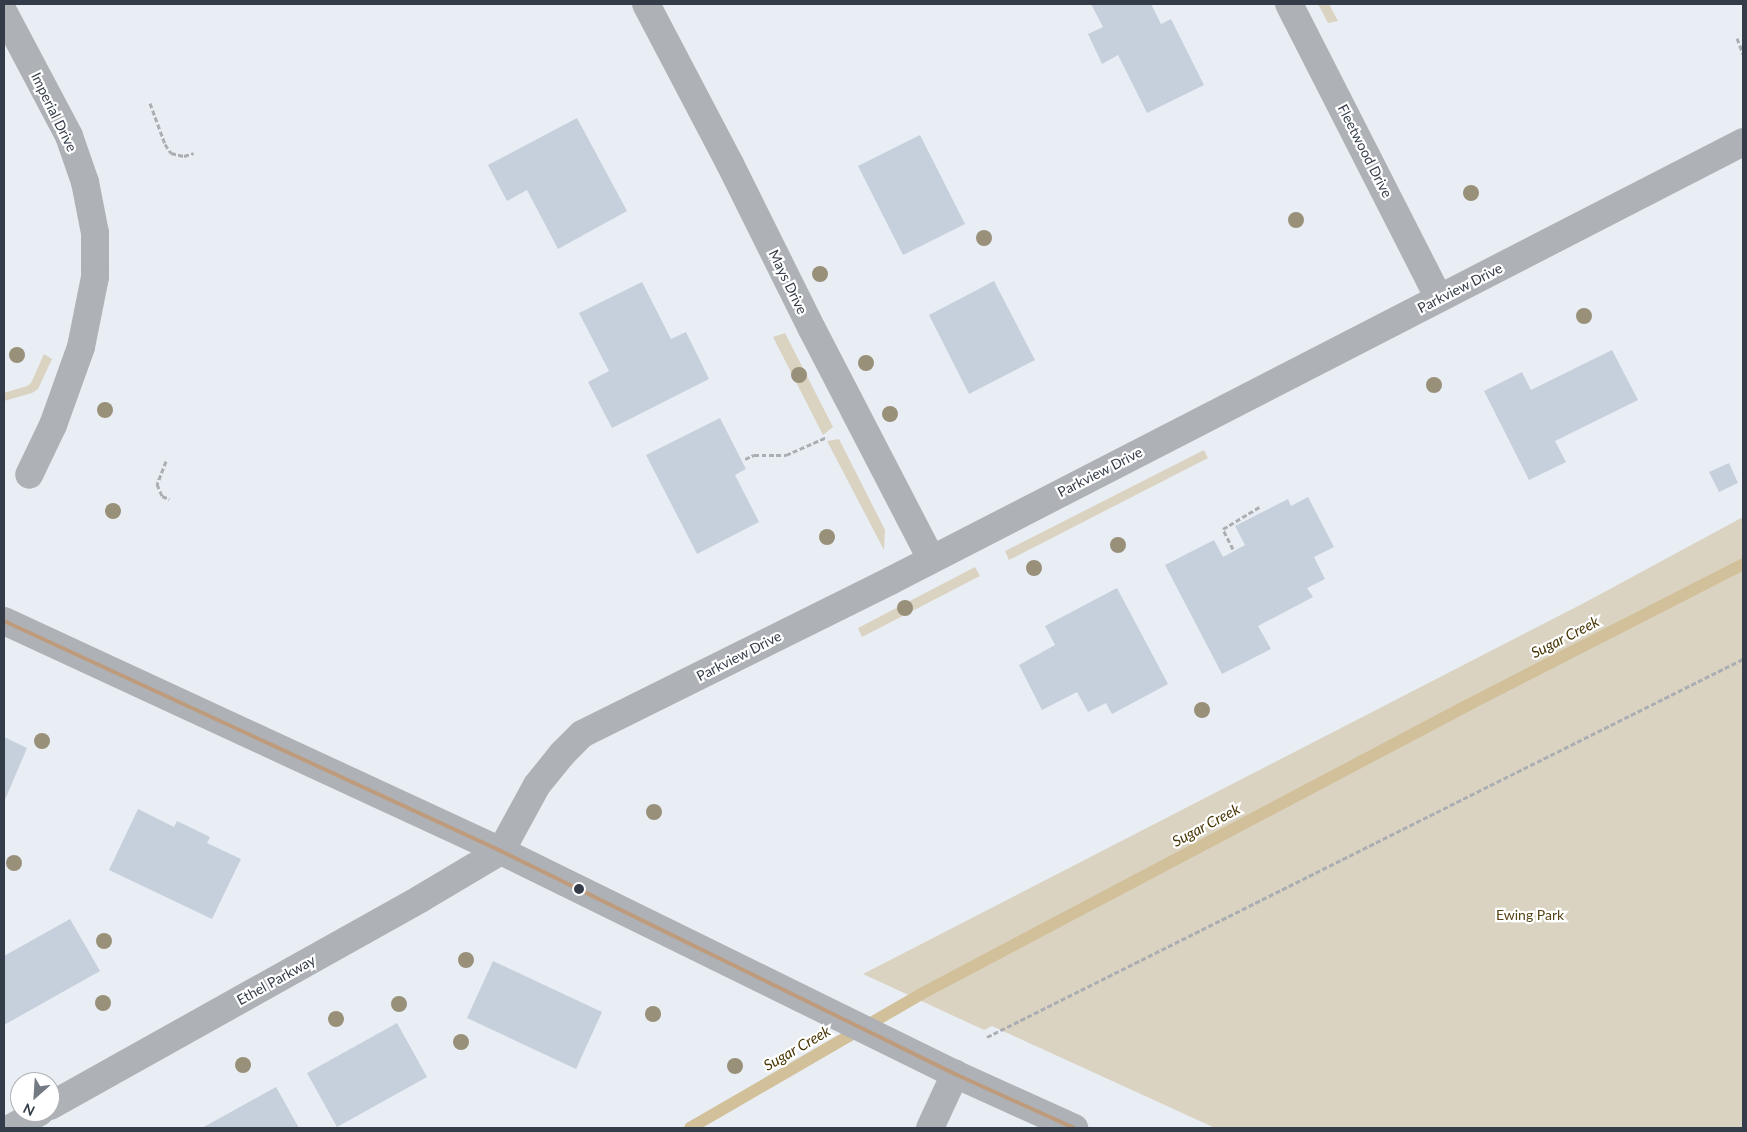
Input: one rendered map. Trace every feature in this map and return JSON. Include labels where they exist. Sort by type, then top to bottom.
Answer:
[{"type":"street","name":"Mays Drive","points":[[646,4],[730,164],[858,420],[931,559]]},
{"type":"street","name":"Fleetwood Drive","points":[[1289,4],[1439,298]]},
{"type":"street","name":"Imperial Drive","points":[[4,13],[69,136],[85,182],[95,233],[95,276],[81,347],[53,425],[29,475]]},
{"type":"street","name":"Parkview Drive","points":[[501,851],[537,785],[562,754],[582,734],[931,559],[1743,142]]},
{"type":"street","points":[[4,621],[501,851],[954,1074],[1074,1128]]},
{"type":"street","name":"Ethel Parkway","points":[[60,1100],[420,899],[501,851]]},
{"type":"street","points":[[930,1128],[954,1074]]},
{"type":"path","points":[[1737,38],[1743,53]]},
{"type":"path","points":[[150,103],[165,144],[172,153],[184,156],[194,153]]},
{"type":"path","points":[[745,459],[754,455],[786,456],[858,420]]},
{"type":"path","points":[[166,461],[156,484],[162,496],[169,500]]},
{"type":"path","points":[[1233,549],[1224,529],[1261,506]]},
{"type":"path","points":[[988,1037],[1743,659]]},
{"type":"green space","points":[[1318,4],[1329,4],[1338,21],[1328,23]]},
{"type":"green space","points":[[785,333],[833,427],[823,435],[773,337]]},
{"type":"green space","points":[[44,354],[52,359],[38,389],[32,393],[4,401],[4,393],[31,383]]},
{"type":"green space","points":[[839,439],[885,530],[884,550],[827,441]]},
{"type":"green space","points":[[1204,450],[1208,458],[1009,560],[1005,551]]},
{"type":"green space","name":"Ewing Park","points":[[1743,517],[1743,1128],[1215,1128],[992,1026],[984,1030],[863,974],[1584,603]]},
{"type":"green space","points":[[975,567],[980,576],[862,637],[858,628]]},
{"type":"building","points":[[1091,4],[1151,4],[1161,24],[1171,19],[1204,85],[1147,113],[1118,55],[1102,64],[1088,34],[1103,27]]},
{"type":"building","points":[[577,118],[627,211],[558,249],[527,190],[507,201],[488,165]]},
{"type":"building","points":[[920,135],[965,224],[903,255],[858,166]]},
{"type":"building","points":[[994,281],[1035,360],[969,394],[929,315]]},
{"type":"building","points":[[642,282],[671,339],[686,332],[709,379],[612,428],[588,382],[609,371],[579,313]]},
{"type":"building","points":[[1612,350],[1638,400],[1555,441],[1566,462],[1529,480],[1484,391],[1522,372],[1531,390]]},
{"type":"building","points":[[720,418],[746,469],[735,475],[759,522],[697,554],[646,455]]},
{"type":"building","points":[[1729,463],[1738,483],[1719,492],[1709,472]]},
{"type":"building","points":[[1308,497],[1334,547],[1314,557],[1325,579],[1307,588],[1313,597],[1258,626],[1271,649],[1222,674],[1165,565],[1214,540],[1223,557],[1245,545],[1235,526],[1288,499],[1291,506]]},
{"type":"building","points":[[1117,588],[1168,684],[1112,714],[1106,703],[1088,712],[1077,692],[1042,710],[1019,665],[1055,645],[1045,626]]},
{"type":"building","points":[[4,737],[27,748],[4,802]]},
{"type":"building","points":[[138,809],[174,827],[177,821],[210,837],[207,843],[241,859],[212,919],[109,870]]},
{"type":"building","points":[[70,919],[100,971],[4,1025],[4,956]]},
{"type":"building","points":[[493,961],[602,1012],[576,1069],[467,1018]]},
{"type":"building","points":[[397,1023],[427,1077],[337,1127],[307,1073]]},
{"type":"building","points":[[276,1087],[299,1128],[202,1128]]},
{"type":"waterway","name":"Sugar Creek","points":[[690,1128],[921,994],[1468,705],[1743,564]]},
{"type":"transit line","points":[[4,621],[501,851],[955,1074],[1074,1128]]}]
